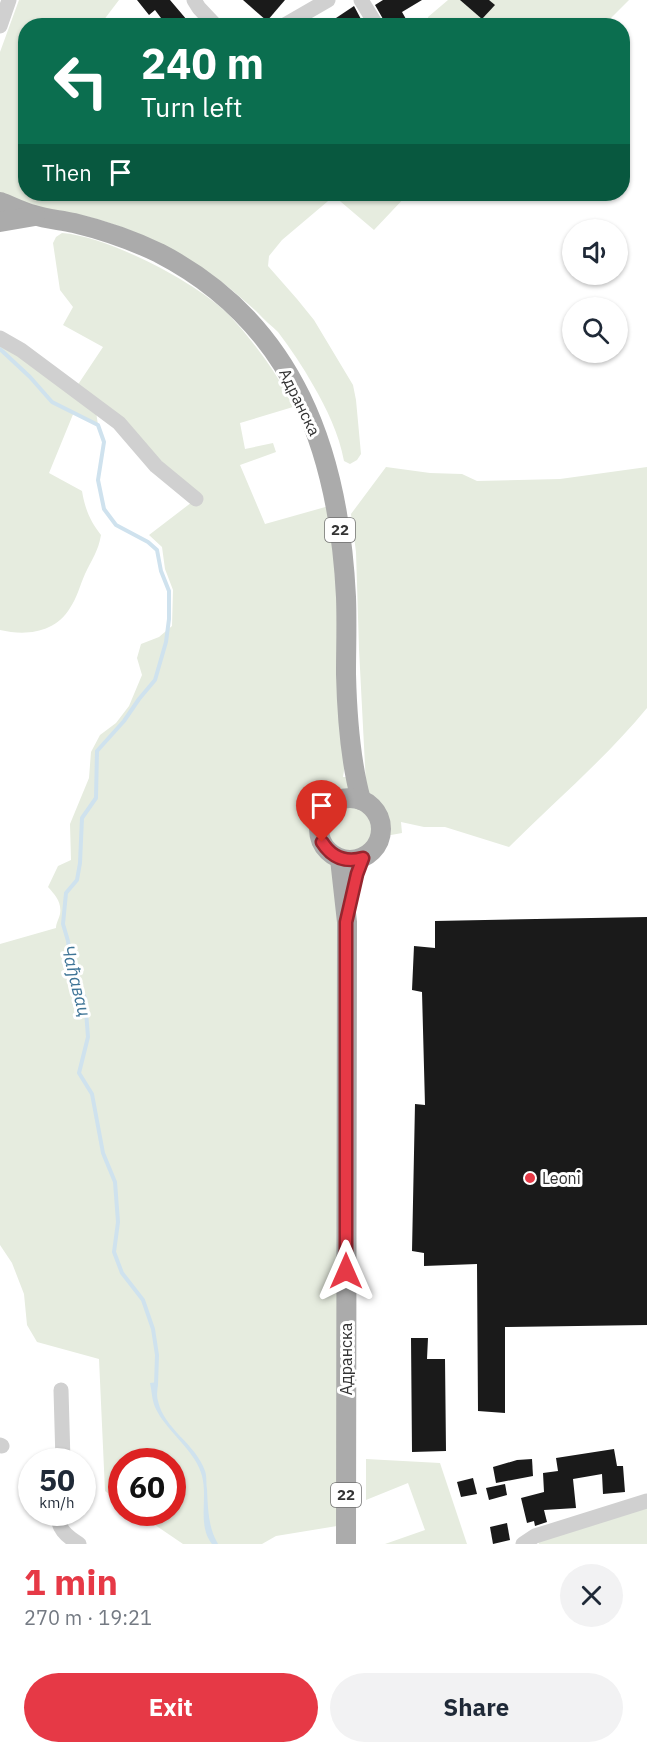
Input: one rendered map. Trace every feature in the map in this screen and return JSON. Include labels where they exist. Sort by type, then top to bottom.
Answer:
[{"type":"main road","name":"Адранска","points":[[0,202],[35,216],[73,223],[140,244],[185,268],[234,306],[256,329],[281,363],[315,429],[330,474],[336,504],[345,589],[346,676],[350,735],[355,777],[361,800]]},
{"type":"main road","name":"Адранска","points":[[0,222],[35,216]]},
{"type":"main road","name":"Адранска","points":[[336,802],[342,783],[350,735]]},
{"type":"main road","points":[[336,802],[346,799],[361,800]]},
{"type":"main road","name":"22","points":[[361,800],[373,808],[379,817],[381,827],[381,837],[376,847],[363,858]]},
{"type":"main road","name":"22","points":[[336,802],[325,812],[320,826],[320,837],[326,849],[340,859]]},
{"type":"main road","name":"Адранска","points":[[346,922],[363,858]]},
{"type":"main road","points":[[340,859],[350,861],[363,858]]},
{"type":"main road","name":"Адранска","points":[[340,859],[346,922],[349,1540]]},
{"type":"street","points":[[0,26],[9,0]]},
{"type":"street","points":[[194,0],[208,18]]},
{"type":"street","points":[[297,18],[328,0]]},
{"type":"street","points":[[361,0],[372,18]]},
{"type":"street","points":[[0,338],[21,350],[119,423],[156,466],[196,499]]},
{"type":"street","points":[[60,1390],[62,1448]]},
{"type":"street","points":[[523,1544],[535,1536],[647,1501]]},
{"type":"street","points":[[59,1526],[64,1534],[79,1544]]},
{"type":"shaded area","points":[[19,0],[119,0],[105,18],[18,18],[18,201],[328,201],[282,240],[269,256],[268,266],[314,320],[353,385],[361,454],[357,460],[350,464],[344,461],[336,431],[323,403],[278,332],[212,275],[178,253],[124,228],[86,216],[0,198],[0,52]]},
{"type":"shaded area","points":[[448,0],[629,0],[611,18],[428,17]]},
{"type":"shaded area","points":[[340,201],[401,201],[374,230]]},
{"type":"shaded area","points":[[62,233],[102,242],[172,274],[194,287],[227,313],[264,357],[293,407],[240,423],[245,449],[273,443],[276,452],[240,465],[265,524],[336,504],[350,734],[343,777],[355,777],[356,799],[338,802],[327,810],[321,822],[320,834],[325,847],[334,856],[347,860],[364,858],[350,899],[337,1526],[276,1536],[262,1544],[183,1544],[157,1526],[186,1526],[186,1448],[108,1448],[108,1493],[105,1491],[99,1359],[37,1342],[27,1325],[24,1294],[12,1263],[0,1245],[0,944],[56,928],[60,906],[48,887],[58,866],[71,860],[70,824],[89,778],[91,752],[100,735],[116,723],[129,706],[142,675],[137,658],[141,644],[159,637],[172,626],[173,590],[165,569],[162,547],[149,535],[196,499],[95,405],[98,425],[74,412],[49,473],[82,491],[88,514],[101,535],[98,546],[77,596],[64,616],[56,623],[39,631],[20,633],[0,630],[0,338],[75,389],[103,347],[63,325],[73,307],[60,290],[53,243]]},
{"type":"shaded area","points":[[386,467],[430,473],[462,474],[477,481],[560,479],[647,467],[647,708],[597,762],[509,847],[445,827],[424,827],[401,822],[402,833],[380,837],[379,819],[367,804],[356,552],[351,514]]},
{"type":"shaded area","points":[[346,804],[356,804],[369,811],[376,824],[376,834],[369,847],[356,854],[346,854],[337,850],[330,843],[326,834],[326,824],[330,815],[337,808]]},
{"type":"shaded area","points":[[366,1459],[440,1463],[467,1544],[385,1544],[425,1530],[408,1483],[366,1500]]},
{"type":"shaded area","points":[[647,1507],[647,1544],[539,1544],[538,1542]]},
{"type":"water","points":[[158,1382],[157,1399],[161,1411],[201,1461],[206,1478],[209,1518],[218,1544],[212,1544],[205,1528],[204,1484],[199,1467],[157,1411],[150,1383]]},
{"type":"building","points":[[137,0],[170,0],[185,18],[161,18],[155,10],[149,15]]},
{"type":"building","points":[[243,0],[285,0],[270,18],[264,18]]},
{"type":"building","points":[[383,0],[422,0],[402,12],[405,18],[382,18],[375,5]]},
{"type":"building","points":[[460,0],[489,0],[495,5],[481,18]]},
{"type":"building","points":[[354,6],[360,18],[336,18]]},
{"type":"building","name":"Leoni","points":[[647,917],[647,1325],[505,1327],[505,1413],[478,1411],[477,1264],[424,1266],[424,1253],[412,1251],[415,1104],[425,1105],[422,992],[412,990],[414,946],[435,948],[435,921]]},
{"type":"building","points":[[411,1338],[428,1338],[427,1359],[445,1359],[446,1451],[412,1452]]},
{"type":"building","points":[[614,1449],[617,1466],[623,1466],[625,1492],[603,1494],[602,1474],[573,1479],[576,1508],[544,1510],[547,1522],[535,1526],[534,1521],[527,1523],[521,1498],[544,1492],[543,1473],[558,1471],[556,1458]]},
{"type":"building","points":[[532,1459],[533,1476],[496,1483],[493,1467],[517,1460]]},
{"type":"building","points":[[473,1478],[477,1494],[461,1497],[457,1482]]},
{"type":"building","points":[[505,1484],[507,1495],[489,1500],[486,1488]]},
{"type":"building","points":[[507,1523],[510,1540],[493,1544],[490,1527]]},
{"type":"waterway","name":"Чађавац","points":[[0,349],[30,377],[52,402],[98,425],[104,442],[98,480],[104,509],[116,525],[148,542],[157,550],[161,571],[169,591],[166,642],[155,680],[124,721],[97,751],[96,798],[82,818],[77,880],[66,893],[63,924],[72,971],[85,998],[88,1037],[79,1073],[92,1094],[103,1153],[115,1182],[118,1222],[114,1252],[122,1273],[143,1300],[153,1329],[157,1355],[156,1385]]},
{"type":"place","name":"Leoni","points":[[530,1178]]},
{"type":"route","points":[[322,842],[326,849],[340,859],[350,861],[363,858],[350,899],[346,922],[346,1271]]}]
